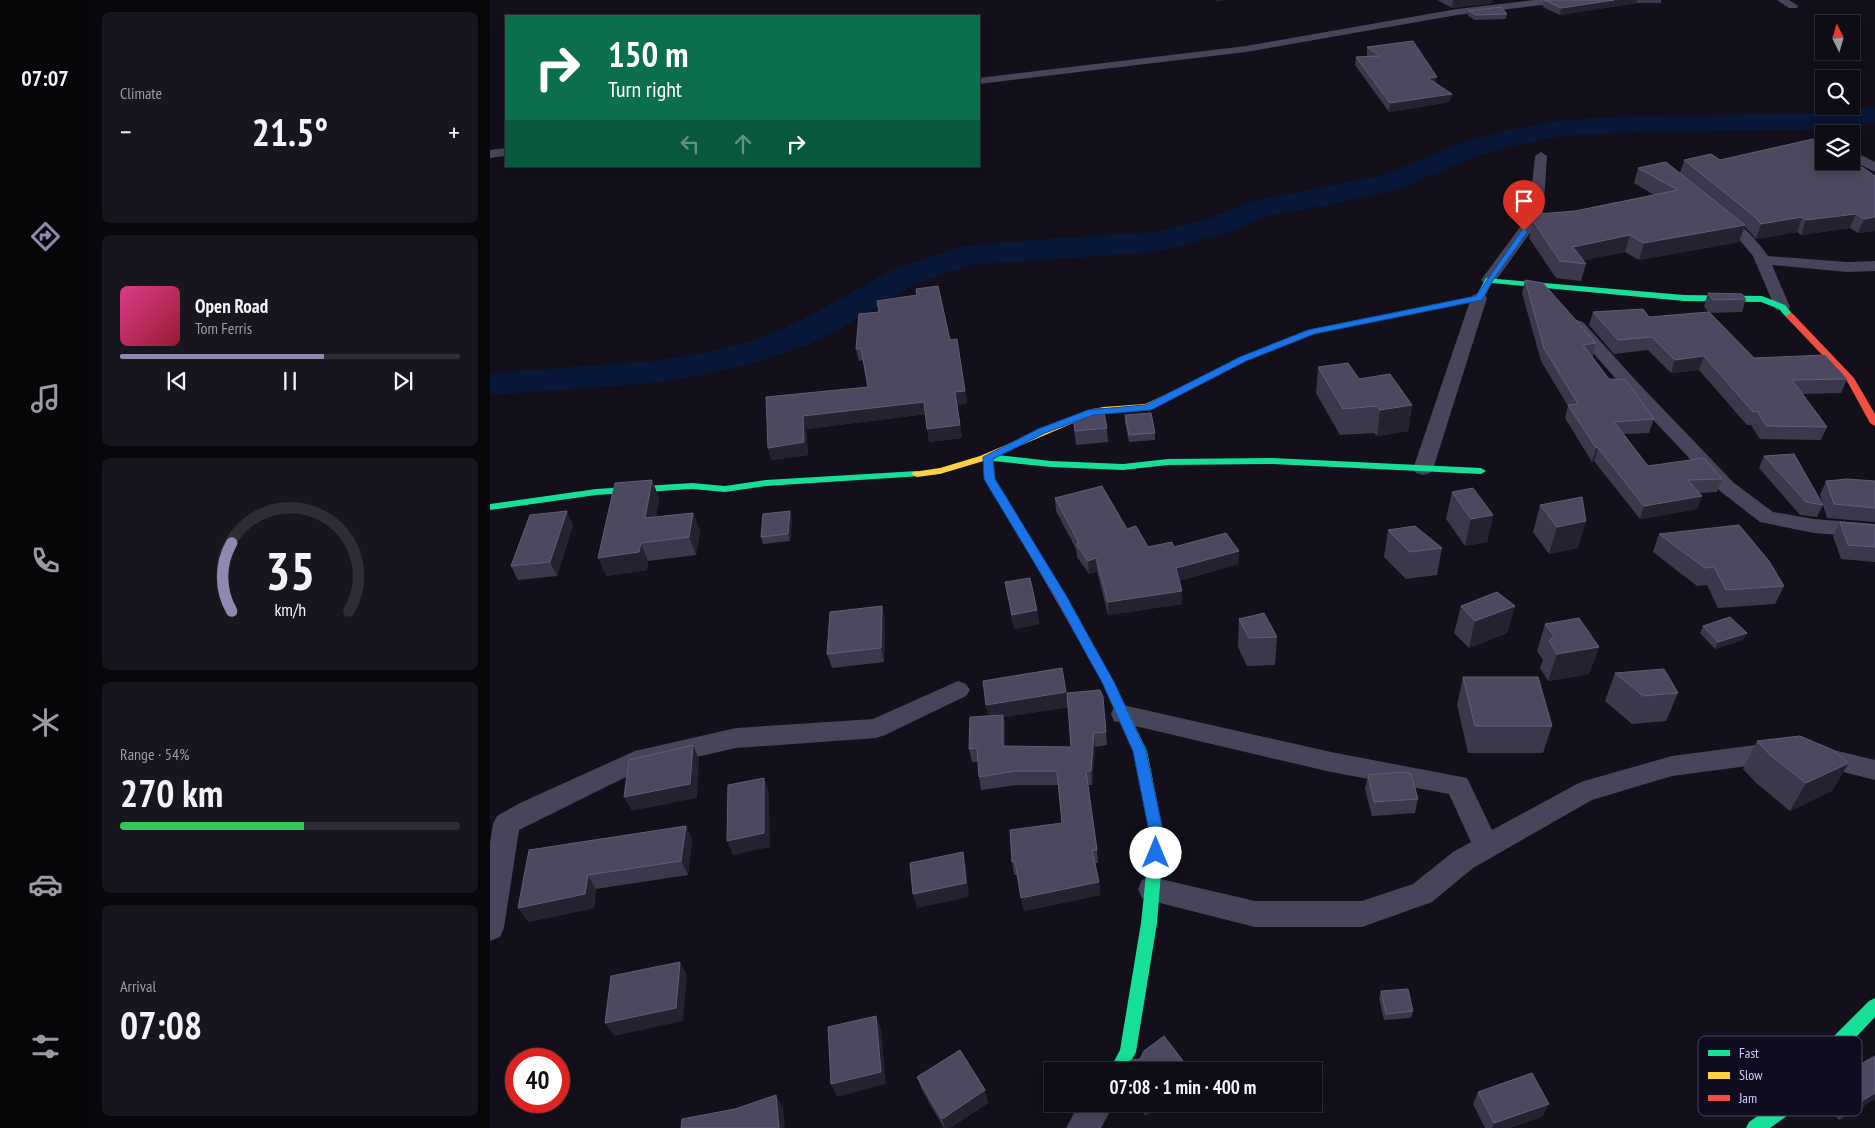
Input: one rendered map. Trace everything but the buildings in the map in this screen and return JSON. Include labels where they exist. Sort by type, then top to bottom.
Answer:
[{"type":"street","points":[[1479,0],[1484,2],[1510,0],[1540,2]]},
{"type":"street","points":[[980,81],[1246,49],[1457,12],[1559,0]]},
{"type":"street","points":[[1782,0],[1793,6]]},
{"type":"street","points":[[490,154],[505,152]]},
{"type":"street","points":[[1423,469],[1479,298],[1489,280],[1536,215],[1541,156]]},
{"type":"street","points":[[1860,159],[1875,168]]},
{"type":"street","points":[[1712,210],[1743,235],[1760,255],[1782,307],[1851,380],[1875,423]]},
{"type":"street","points":[[1762,260],[1846,267],[1875,266]]},
{"type":"street","points":[[1489,280],[1684,298],[1762,299],[1782,307]]},
{"type":"street","points":[[1540,284],[1634,390],[1727,486],[1767,517],[1814,526],[1875,531]]},
{"type":"street","points":[[490,507],[596,492],[692,486],[725,488],[766,483],[929,473],[988,457],[1042,431],[1092,412],[1147,408],[1243,359],[1311,332],[1479,298]]},
{"type":"street","points":[[988,457],[1051,464],[1122,468],[1168,462],[1272,461],[1481,471]]},
{"type":"street","points":[[988,457],[990,479],[1061,597],[1108,682],[1140,751],[1157,836],[1149,923],[1128,1052],[1122,1062]]},
{"type":"street","points":[[490,928],[506,824],[529,811],[636,761],[736,738],[876,728],[958,690]]},
{"type":"street","points":[[1123,714],[1191,727],[1284,752],[1408,779],[1458,785],[1487,847]]},
{"type":"street","points":[[1152,889],[1255,914],[1362,914],[1422,893],[1463,860],[1584,792],[1672,766],[1794,750],[1875,770]]},
{"type":"street","points":[[1846,1036],[1875,1006]]},
{"type":"street","points":[[1082,1128],[1093,1112]]},
{"type":"street","points":[[1761,1126],[1774,1116]]},
{"type":"waterway","points":[[490,384],[653,372],[697,365],[756,351],[795,337],[826,322],[903,277],[966,256],[1155,242],[1217,226],[1264,207],[1335,195],[1392,182],[1470,149],[1513,137],[1562,128],[1636,124],[1811,122],[1875,115]]},
{"type":"traffic: fast","points":[[1184,389],[1243,359],[1311,332],[1479,298],[1489,280],[1684,298],[1762,299],[1782,307],[1790,316]]},
{"type":"traffic: fast","points":[[1011,513],[990,479],[988,457],[1051,464],[1123,467],[1168,462],[1272,461],[1481,471]]},
{"type":"traffic: fast","points":[[490,507],[596,492],[692,486],[725,489],[766,483],[917,474]]},
{"type":"traffic: fast","points":[[1089,648],[1108,682],[1140,751],[1157,836],[1149,923],[1128,1052],[1122,1062]]},
{"type":"traffic: fast","points":[[1846,1036],[1875,1006]]},
{"type":"traffic: fast","points":[[1755,1128],[1772,1116]]},
{"type":"traffic: slow","points":[[917,474],[962,466],[1089,413],[1103,410],[1146,407],[1156,404],[1184,389]]},
{"type":"traffic: jam","points":[[1790,316],[1851,380],[1875,423]]},
{"type":"traffic: jam","points":[[1011,513],[1089,648]]},
{"type":"route","points":[[1156,853],[1157,836],[1140,751],[1108,682],[1061,597],[990,479],[988,457],[1042,431],[1092,412],[1147,408],[1243,359],[1311,332],[1479,298],[1489,280],[1524,231]]}]
